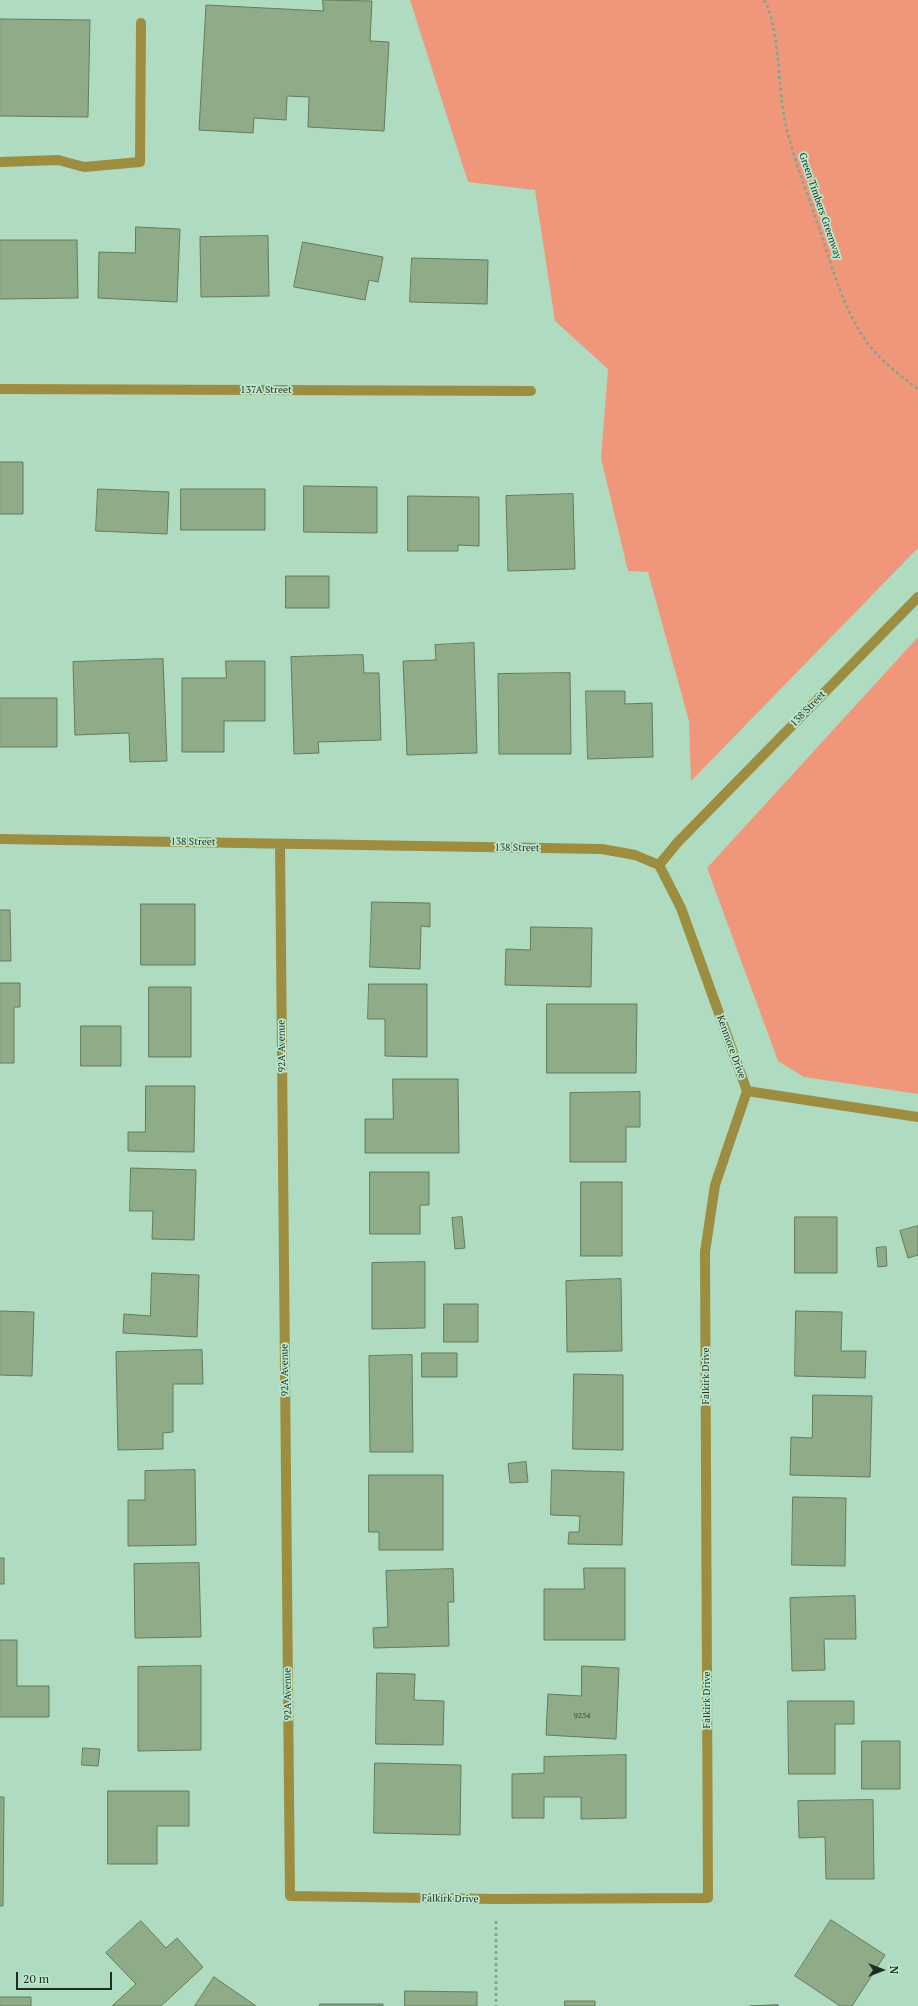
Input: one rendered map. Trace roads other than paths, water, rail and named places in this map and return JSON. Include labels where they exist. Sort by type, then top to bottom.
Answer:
[{"type":"street","points":[[0,162],[58,160],[84,167],[140,162],[141,23]]},
{"type":"street","name":"137A Street","points":[[0,389],[531,391]]},
{"type":"street","name":"138 Street","points":[[0,839],[602,849],[635,855],[659,865],[677,843],[918,597]]},
{"type":"street","name":"92A Avenue","points":[[280,844],[290,1896]]},
{"type":"street","name":"Kenmore Drive","points":[[659,865],[681,908],[747,1091],[918,1116]]},
{"type":"street","name":"Falkirk Drive","points":[[290,1896],[495,1899],[708,1898],[705,1252],[715,1184],[747,1091]]}]
